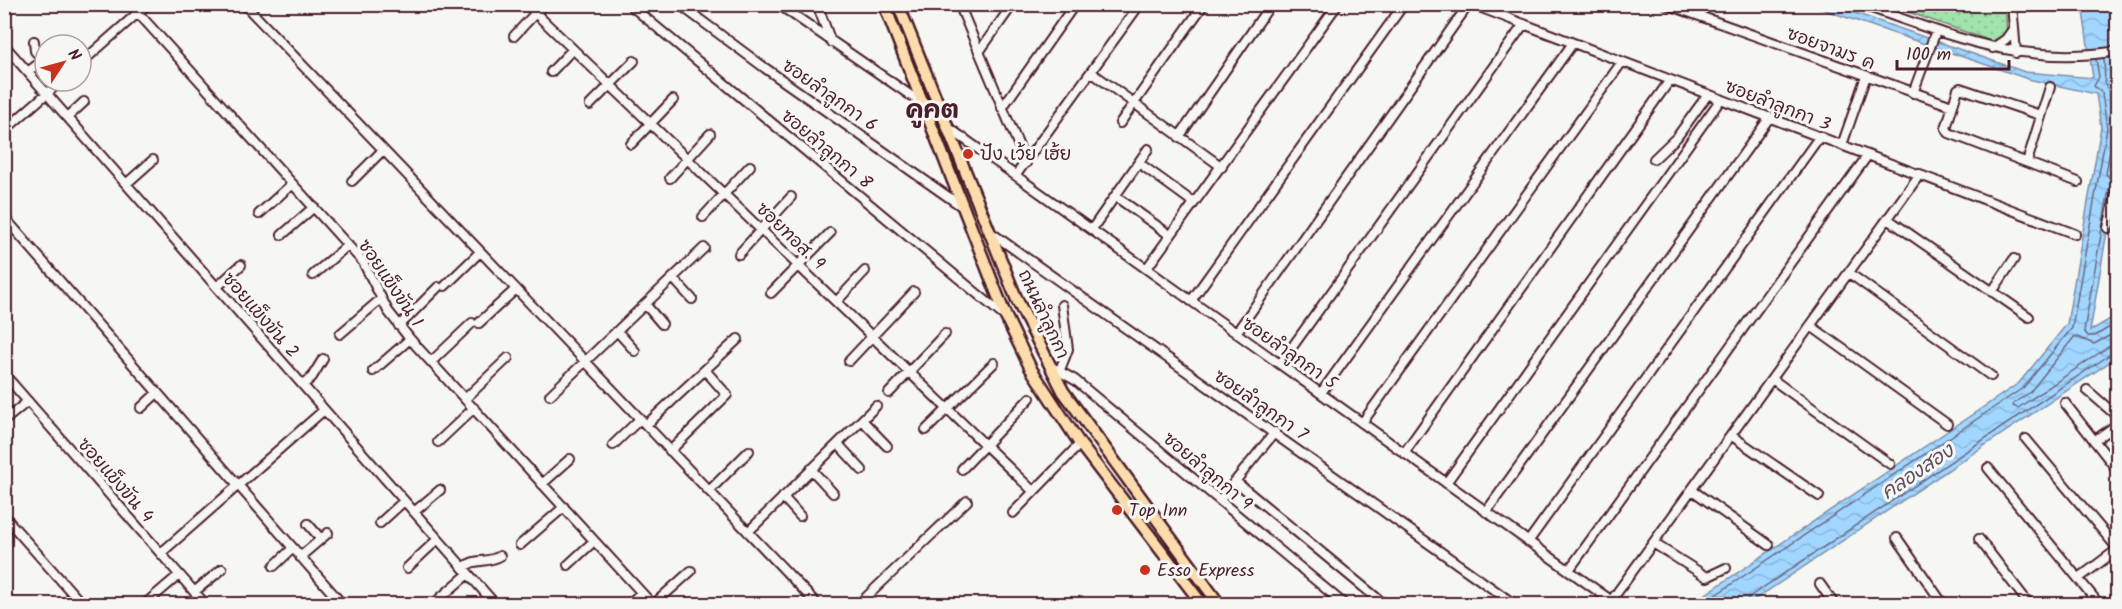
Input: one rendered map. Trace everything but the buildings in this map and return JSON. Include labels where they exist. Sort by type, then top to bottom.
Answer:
[{"type":"main road","name":"ถนนลำลูกกา","points":[[884,4],[1006,317],[1042,389],[1080,444],[1202,604]]},
{"type":"main road","name":"ถนนลำลูกกา","points":[[898,4],[1017,300],[1049,366],[1063,391],[1219,604]]},
{"type":"main road","points":[[1119,494],[1130,484]]},
{"type":"street","name":"ซอยแข็งขัน 1","points":[[130,4],[363,262],[381,299],[410,339],[653,604]]},
{"type":"street","points":[[93,53],[148,4]]},
{"type":"street","points":[[244,4],[817,604]]},
{"type":"street","name":"ซอยทอส. 9","points":[[526,4],[1033,491]]},
{"type":"street","points":[[514,36],[544,4]]},
{"type":"street","name":"ซอยลำลูกกา 8","points":[[629,4],[1006,317]]},
{"type":"street","name":"ซอยลำลูกกา 6","points":[[680,4],[765,68],[964,208]]},
{"type":"street","points":[[778,4],[923,104]]},
{"type":"street","points":[[816,4],[831,42]]},
{"type":"street","points":[[959,4],[1026,163]]},
{"type":"street","points":[[979,52],[1013,4]]},
{"type":"street","points":[[1002,108],[1075,4]]},
{"type":"street","points":[[1016,175],[1140,4]]},
{"type":"street","points":[[1120,123],[1204,4]]},
{"type":"street","points":[[1179,137],[1271,4]]},
{"type":"street","points":[[1147,268],[1222,168],[1338,4]]},
{"type":"street","points":[[1191,301],[1404,4]]},
{"type":"street","points":[[1236,333],[1470,4]]},
{"type":"street","name":"ซอยลำลูกกา 3","points":[[1470,4],[2075,234]]},
{"type":"street","name":"ซอยจามร ค","points":[[1666,4],[1952,106]]},
{"type":"street","points":[[1860,4],[1933,38],[2046,57],[2085,57],[2118,51]]},
{"type":"street","points":[[2012,4],[2016,53]]},
{"type":"street","points":[[1280,364],[1524,24]]},
{"type":"street","points":[[1993,48],[2006,39],[2014,29]]},
{"type":"street","points":[[1912,93],[1933,38]]},
{"type":"street","points":[[1321,393],[1573,43]]},
{"type":"street","name":"ซอยแข็งขัน 2","points":[[4,45],[33,78]]},
{"type":"street","points":[[551,72],[573,50]]},
{"type":"street","points":[[590,105],[634,61]]},
{"type":"street","points":[[1362,423],[1622,62]]},
{"type":"street","points":[[28,72],[33,68]]},
{"type":"street","points":[[1091,72],[1222,168]]},
{"type":"street","points":[[1842,145],[1866,76]]},
{"type":"street","points":[[1404,453],[1670,80]]},
{"type":"street","points":[[2040,115],[1964,87],[1958,89],[1946,128],[1949,133],[2078,182]]},
{"type":"street","points":[[2027,162],[2050,87]]},
{"type":"street","points":[[4,131],[47,93]]},
{"type":"street","name":"ซอยแข็งขัน 2","points":[[47,93],[495,604]]},
{"type":"street","points":[[1654,159],[1677,137],[1708,94]]},
{"type":"street","points":[[1446,483],[1721,99]]},
{"type":"street","points":[[632,144],[673,100]]},
{"type":"street","points":[[68,117],[84,102]]},
{"type":"street","points":[[1486,512],[1770,117]]},
{"type":"street","name":"ซอยลำลูกกา 5","points":[[947,127],[1614,603]]},
{"type":"street","points":[[670,178],[710,134]]},
{"type":"street","points":[[1528,542],[1820,136]]},
{"type":"street","points":[[1092,229],[1148,149]]},
{"type":"street","points":[[352,181],[383,150]]},
{"type":"street","points":[[1569,570],[1868,155]]},
{"type":"street","points":[[126,184],[153,160]]},
{"type":"street","points":[[1139,162],[1190,200]]},
{"type":"street","points":[[703,217],[750,166]]},
{"type":"street","points":[[1614,603],[1653,543],[1920,174]]},
{"type":"street","points":[[259,214],[292,184]]},
{"type":"street","points":[[2108,228],[2118,186]]},
{"type":"street","points":[[1115,196],[1167,234]]},
{"type":"street","points":[[739,254],[790,197]]},
{"type":"street","points":[[282,235],[314,207]]},
{"type":"street","points":[[4,217],[342,604]]},
{"type":"street","points":[[1888,219],[2029,317]]},
{"type":"street","points":[[4,233],[12,226]]},
{"type":"street","name":"ซอยลำลูกกา 7","points":[[990,232],[1275,432],[1514,604]]},
{"type":"street","points":[[771,293],[830,233]]},
{"type":"street","points":[[313,275],[348,245]]},
{"type":"street","points":[[550,395],[704,248]]},
{"type":"street","points":[[399,326],[480,252]]},
{"type":"street","points":[[1992,292],[2014,259]]},
{"type":"street","points":[[217,287],[241,265]]},
{"type":"street","points":[[837,301],[865,270]]},
{"type":"street","points":[[1849,273],[1991,376]]},
{"type":"street","points":[[673,278],[692,299]]},
{"type":"street","points":[[431,362],[516,289]]},
{"type":"street","points":[[849,361],[914,292]]},
{"type":"street","points":[[340,334],[381,299]]},
{"type":"street","points":[[645,304],[662,324]]},
{"type":"street","points":[[1060,370],[1068,349],[1062,305]]},
{"type":"street","points":[[1811,326],[1947,424]]},
{"type":"street","points":[[616,331],[635,351]]},
{"type":"street","points":[[889,393],[945,334]]},
{"type":"street","points":[[373,371],[410,339]]},
{"type":"street","points":[[613,445],[705,370],[738,339]]},
{"type":"street","points":[[465,399],[508,358]]},
{"type":"street","points":[[303,385],[316,372],[323,359]]},
{"type":"street","points":[[926,430],[994,363]]},
{"type":"street","name":"ซอยลำลูกกา 9","points":[[1049,366],[1060,370],[1344,604]]},
{"type":"street","points":[[670,451],[728,394],[705,370]]},
{"type":"street","name":"ซอยแข็งขัน 4","points":[[4,374],[205,604]]},
{"type":"street","points":[[1772,379],[1890,464]]},
{"type":"street","points":[[2087,390],[2116,422],[2094,441]]},
{"type":"street","points":[[141,408],[157,393]]},
{"type":"street","points":[[962,469],[1030,398]]},
{"type":"street","points":[[4,421],[28,401]]},
{"type":"street","points":[[2065,403],[2118,471]]},
{"type":"street","points":[[747,532],[876,406]]},
{"type":"street","points":[[438,442],[474,408]]},
{"type":"street","points":[[160,553],[324,410]]},
{"type":"street","points":[[862,420],[887,446]]},
{"type":"street","points":[[1220,500],[1275,432]]},
{"type":"street","points":[[1732,436],[1820,496]]},
{"type":"street","points":[[2026,439],[2118,549],[2079,578]]},
{"type":"street","points":[[838,444],[862,470]]},
{"type":"street","points":[[1013,513],[1080,444]]},
{"type":"street","points":[[709,492],[750,451]]},
{"type":"street","points":[[542,484],[570,459]]},
{"type":"street","points":[[1988,468],[2099,604]]},
{"type":"street","points":[[811,469],[833,493]]},
{"type":"street","points":[[1235,481],[1384,604]]},
{"type":"street","points":[[414,512],[440,490]]},
{"type":"street","points":[[1692,490],[1769,545]]},
{"type":"street","points":[[783,497],[800,516]]},
{"type":"street","points":[[380,523],[404,501]]},
{"type":"street","points":[[859,604],[967,501]]},
{"type":"street","points":[[520,545],[564,507]]},
{"type":"street","points":[[4,516],[80,604]]},
{"type":"street","points":[[308,524],[321,539]]},
{"type":"street","points":[[300,557],[328,533]]},
{"type":"street","points":[[1897,538],[1943,604]]},
{"type":"street","points":[[407,568],[438,539]]},
{"type":"street","points":[[1979,539],[2029,604]]},
{"type":"street","points":[[568,565],[594,541]]},
{"type":"street","points":[[1653,543],[1707,577],[1726,568]]},
{"type":"street","points":[[274,566],[293,548]]},
{"type":"street","points":[[440,599],[472,562],[487,562],[500,556]]},
{"type":"street","points":[[194,592],[222,568]]},
{"type":"street","points":[[653,604],[691,571]]},
{"type":"street","points":[[145,604],[179,575]]},
{"type":"street","points":[[1820,584],[1834,604]]},
{"type":"street","points":[[629,604],[641,592]]},
{"type":"green space","points":[[1888,5],[2005,5],[2007,32],[1994,42]]},
{"type":"water","name":"คลองสอง","points":[[1810,5],[1832,5],[2025,72],[2093,78],[2082,5],[2109,5],[2117,61],[2117,173],[2090,331],[2117,315],[2117,357],[1748,604],[1691,604],[2019,383],[2067,324],[2101,127],[2096,94],[2028,79]]},
{"type":"place","name":"ปัง เว้ย เฮ้ย","points":[[968,154]]},
{"type":"place","name":"Top Inn","points":[[1117,510]]},
{"type":"place","name":"Esso Express","points":[[1145,570]]},
{"type":"district","name":"คูคต","points":[[932,110]]}]
